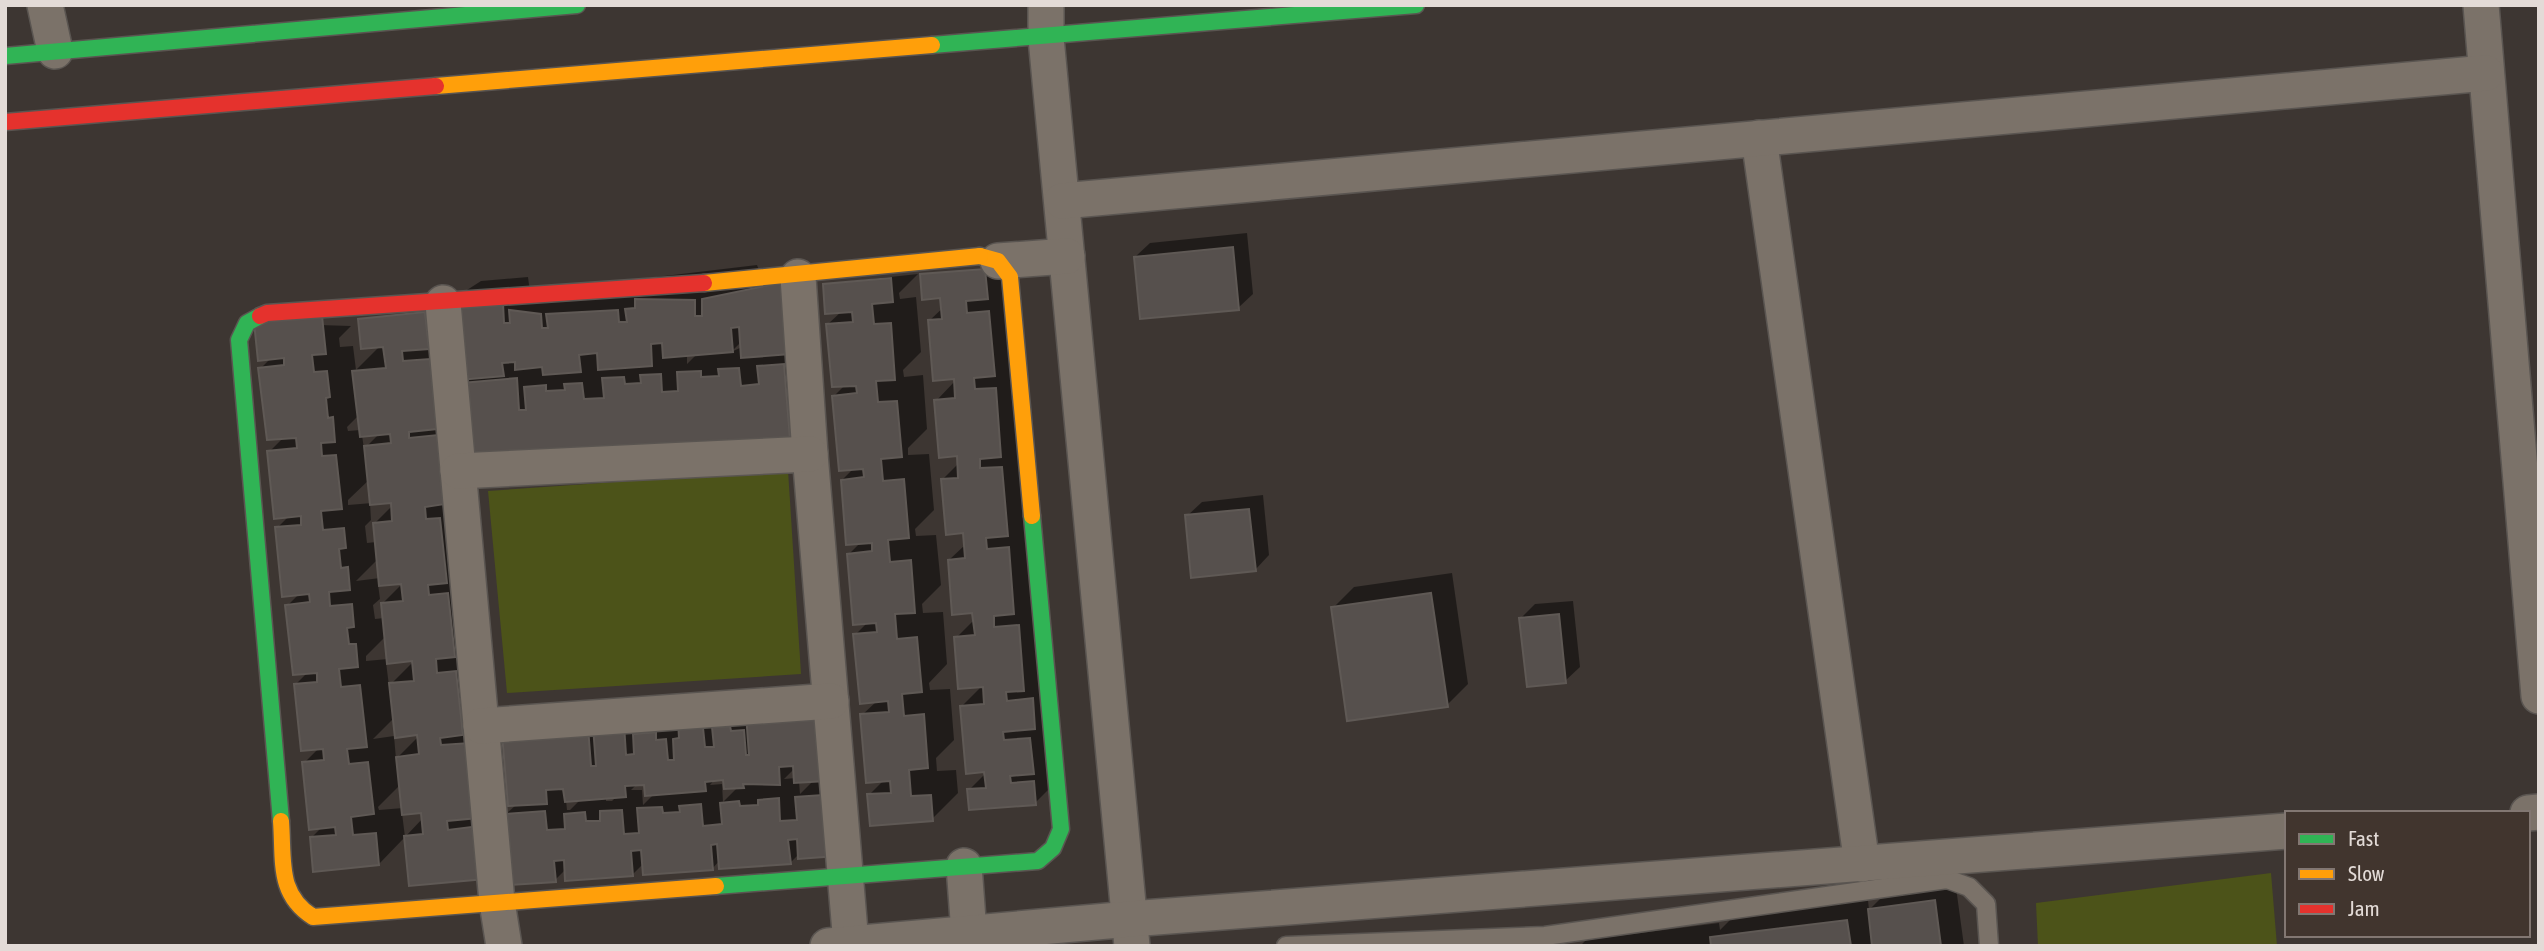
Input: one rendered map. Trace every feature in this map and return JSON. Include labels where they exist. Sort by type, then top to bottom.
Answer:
[{"type":"street","points":[[44,5],[55,51]]},
{"type":"street","points":[[5,56],[576,5]]},
{"type":"street","points":[[5,122],[1046,21],[1416,5]]},
{"type":"street","points":[[2481,5],[2539,696]]},
{"type":"street","points":[[1046,21],[1131,932]]},
{"type":"street","points":[[1062,201],[2486,73]]},
{"type":"street","points":[[1759,138],[1862,864]]},
{"type":"street","points":[[998,261],[1010,276],[1061,829],[1053,848],[1038,861],[313,917],[296,906],[287,890],[239,340],[247,323],[267,313],[799,277],[980,256],[998,261],[1067,256]]},
{"type":"street","points":[[799,277],[810,454],[847,874],[840,945],[969,933],[1131,932],[1862,864],[2285,831]]},
{"type":"street","points":[[443,303],[497,902],[504,946]]},
{"type":"street","points":[[458,471],[810,454]]},
{"type":"street","points":[[481,726],[831,701]]},
{"type":"street","points":[[964,866],[969,933]]},
{"type":"lane","points":[[1286,946],[1546,941],[1948,879],[1969,887],[1986,904],[1989,946]]},
{"type":"green space","points":[[788,470],[801,674],[507,693],[488,491]]},
{"type":"green space","points":[[2271,873],[2277,946],[2038,946],[2036,903]]},
{"type":"building","points":[[1233,247],[1239,310],[1140,319],[1134,257]]},
{"type":"building","points":[[985,269],[988,299],[966,301],[967,313],[989,311],[995,376],[974,378],[975,389],[996,388],[1001,457],[980,459],[980,468],[1002,467],[1008,536],[986,538],[987,549],[1009,547],[1014,614],[994,616],[994,627],[1019,625],[1024,691],[1006,692],[1007,701],[1033,698],[1035,729],[1003,732],[1004,740],[1030,738],[1034,774],[1010,776],[1011,783],[1034,781],[1036,805],[969,810],[967,789],[986,788],[984,772],[966,774],[960,706],[984,704],[983,687],[958,689],[954,637],[975,635],[972,613],[952,615],[948,560],[965,558],[963,533],[946,535],[941,479],[958,478],[957,456],[939,458],[934,400],[955,398],[954,379],[933,381],[928,320],[942,319],[940,298],[922,300],[920,274]]},
{"type":"building","points":[[891,278],[893,302],[872,304],[874,324],[891,323],[895,380],[876,381],[878,402],[897,401],[902,457],[881,459],[883,481],[904,479],[909,538],[888,540],[890,562],[911,560],[915,613],[895,614],[897,639],[917,637],[922,692],[902,694],[904,716],[924,714],[928,768],[909,770],[911,796],[931,795],[933,821],[870,826],[867,794],[891,793],[890,781],[866,783],[860,714],[889,712],[888,701],[860,704],[853,634],[877,632],[876,623],[853,625],[847,554],[872,551],[872,543],[846,545],[841,480],[864,477],[863,469],[839,471],[832,396],[857,393],[856,386],[832,387],[826,324],[853,322],[852,312],[825,314],[823,284]]},
{"type":"building","points":[[784,282],[790,354],[741,358],[739,327],[731,328],[733,352],[663,358],[662,343],[651,344],[652,366],[598,370],[597,353],[579,355],[581,372],[543,375],[542,367],[515,370],[515,362],[502,363],[504,376],[459,380],[453,306],[503,303],[504,323],[510,323],[509,310],[541,314],[542,328],[548,328],[546,314],[618,310],[619,322],[627,322],[625,309],[635,308],[635,299],[695,300],[695,316],[702,316],[702,299]]},
{"type":"building","points":[[425,312],[429,349],[402,351],[403,361],[430,359],[437,429],[409,432],[409,438],[438,435],[445,504],[425,507],[426,519],[440,518],[447,583],[428,585],[429,595],[448,593],[455,657],[436,659],[437,673],[456,671],[463,735],[440,738],[441,745],[470,743],[478,818],[447,821],[448,830],[479,826],[485,879],[409,886],[404,836],[423,834],[421,813],[402,815],[396,757],[419,754],[417,735],[395,738],[389,683],[414,681],[412,661],[387,664],[381,603],[403,601],[401,584],[379,586],[373,523],[392,521],[391,503],[370,505],[364,446],[391,443],[390,434],[360,437],[352,371],[386,368],[383,347],[361,349],[358,319]]},
{"type":"building","points":[[322,316],[326,354],[312,355],[314,372],[327,371],[330,397],[326,398],[328,418],[333,417],[335,442],[321,443],[322,456],[336,455],[342,509],[321,511],[323,530],[344,528],[346,548],[339,549],[341,568],[348,567],[350,590],[329,592],[330,606],[352,604],[354,627],[347,628],[349,644],[356,644],[358,667],[339,669],[341,687],[360,685],[367,747],[347,749],[349,764],[368,762],[374,814],[351,817],[353,835],[376,833],[379,865],[313,872],[310,837],[336,835],[335,827],[309,830],[302,762],[324,760],[323,749],[301,751],[294,684],[317,682],[317,673],[293,675],[285,605],[310,602],[309,594],[282,597],[275,527],[301,525],[301,516],[274,519],[267,451],[297,448],[296,438],[267,440],[258,368],[284,365],[284,358],[258,361],[254,322]]},
{"type":"building","points":[[784,364],[790,439],[469,463],[462,383],[517,378],[519,410],[526,410],[524,387],[546,385],[546,391],[565,390],[564,384],[582,383],[584,399],[604,398],[602,378],[624,377],[625,384],[641,383],[640,375],[661,374],[662,392],[678,391],[677,372],[701,371],[701,377],[719,376],[718,369],[739,368],[741,386],[759,384],[757,366]]},
{"type":"building","points":[[1249,509],[1256,571],[1191,578],[1185,515]]},
{"type":"building","points":[[1431,593],[1448,707],[1347,721],[1331,607]]},
{"type":"building","points":[[1559,614],[1566,683],[1527,687],[1519,618]]},
{"type":"building","points":[[820,709],[826,781],[794,783],[793,766],[779,767],[780,785],[743,784],[744,788],[724,789],[723,780],[705,782],[706,791],[645,796],[644,785],[625,786],[626,797],[565,802],[563,789],[546,790],[547,804],[508,806],[502,734],[588,727],[591,766],[596,766],[593,726],[624,724],[626,755],[634,754],[633,734],[656,732],[656,740],[666,739],[668,760],[674,760],[673,739],[679,738],[678,720],[702,718],[705,747],[714,747],[712,727],[730,726],[731,731],[744,730],[746,755],[749,755],[746,714]]},
{"type":"building","points":[[823,795],[837,856],[798,859],[797,839],[788,840],[791,864],[719,869],[717,844],[711,845],[713,870],[643,875],[641,850],[631,851],[633,876],[565,881],[564,860],[554,861],[556,882],[510,885],[504,814],[545,811],[547,830],[565,829],[564,814],[585,812],[586,821],[600,821],[600,811],[622,810],[624,834],[639,833],[637,808],[662,807],[663,813],[680,812],[679,806],[701,804],[703,826],[722,824],[720,803],[739,801],[740,806],[758,805],[758,800],[779,798],[780,821],[797,820],[795,797]]},
{"type":"building","points":[[1935,900],[1941,946],[1872,946],[1868,909]]},
{"type":"building","points":[[1847,920],[1851,946],[1711,946],[1710,937]]},
{"type":"traffic: fast","points":[[5,56],[577,5]]},
{"type":"traffic: fast","points":[[932,45],[1416,5]]},
{"type":"traffic: fast","points":[[260,316],[247,323],[239,340],[281,821]]},
{"type":"traffic: fast","points":[[716,886],[1038,861],[1053,848],[1061,829],[1032,516]]},
{"type":"traffic: slow","points":[[436,86],[932,45]]},
{"type":"traffic: slow","points":[[980,256],[998,261],[1010,277],[1032,516]]},
{"type":"traffic: slow","points":[[704,283],[980,256]]},
{"type":"traffic: slow","points":[[281,821],[283,863],[288,887],[301,908],[313,917],[716,886]]},
{"type":"traffic: jam","points":[[5,122],[436,86]]},
{"type":"traffic: jam","points":[[260,316],[267,313],[704,283]]}]
